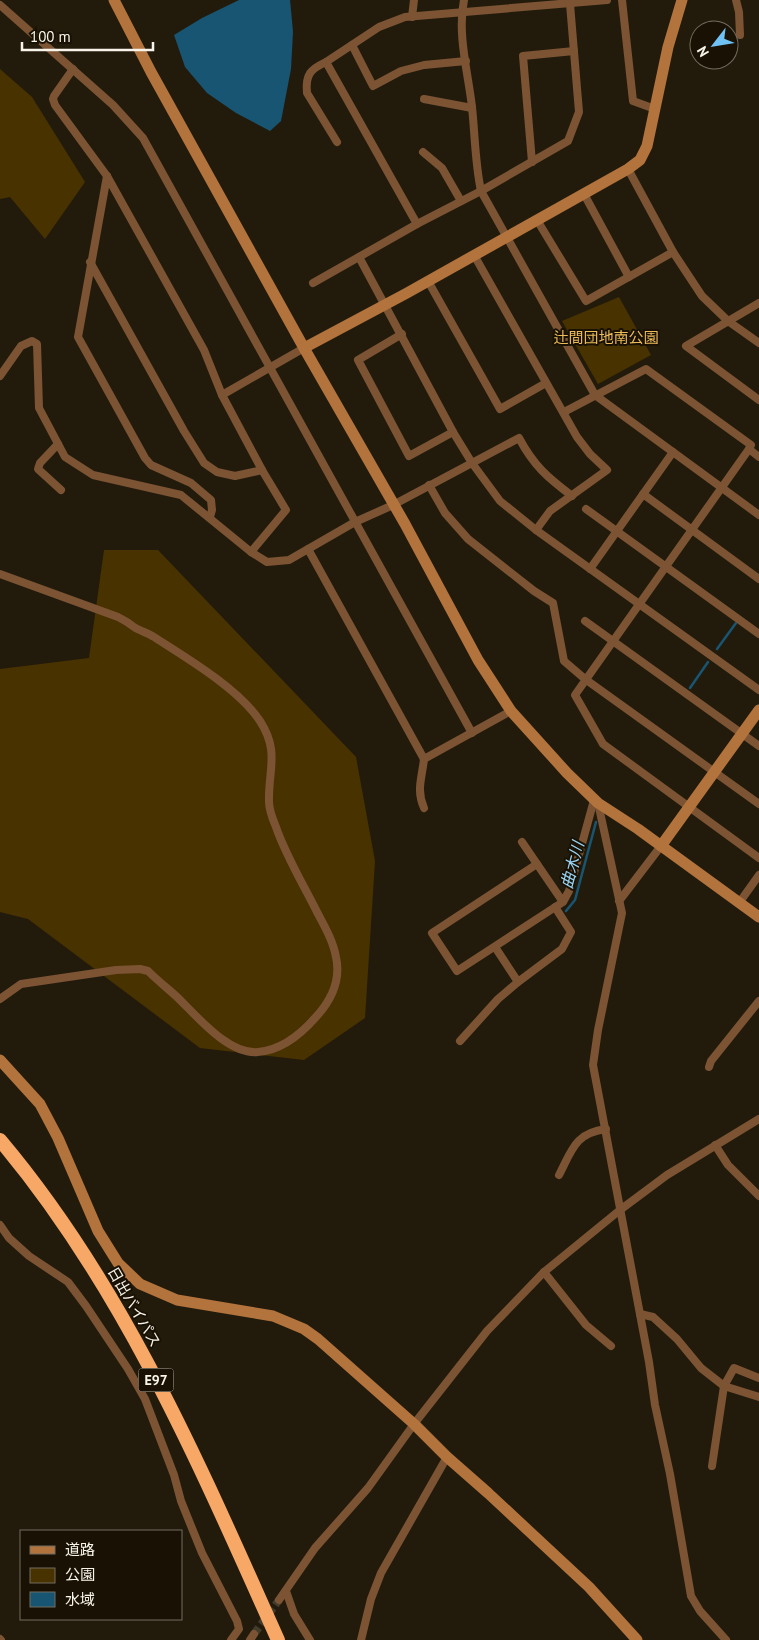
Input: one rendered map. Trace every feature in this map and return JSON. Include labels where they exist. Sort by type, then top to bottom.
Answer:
[{"type":"highway","name":"日出バイパス","points":[[0,1140],[76,1242],[137,1343],[191,1448],[278,1640]]},
{"type":"street","points":[[114,0],[151,72],[478,660],[511,711],[567,773],[596,801],[759,917]]},
{"type":"street","points":[[412,17],[414,0]]},
{"type":"street","points":[[464,0],[461,12],[472,108],[476,168],[482,191],[596,395],[759,515]]},
{"type":"street","points":[[337,142],[307,92],[306,84],[309,74],[315,67],[326,62],[379,27],[405,17],[461,12],[513,4],[570,4],[607,0]]},
{"type":"street","points":[[622,0],[633,101],[655,109]]},
{"type":"street","points":[[222,395],[304,348],[474,256],[628,169],[640,160],[647,146],[668,48],[682,0]]},
{"type":"street","points":[[736,0],[739,12],[740,35]]},
{"type":"street","points":[[313,283],[417,224],[482,191],[568,141],[579,112],[570,4]]},
{"type":"street","points":[[0,5],[113,105],[143,138],[472,733]]},
{"type":"street","points":[[352,45],[373,86],[401,71],[424,64],[466,61]]},
{"type":"street","points":[[532,162],[523,56],[574,51]]},
{"type":"street","points":[[326,62],[417,224]]},
{"type":"street","points":[[73,69],[54,96],[55,105],[107,176],[204,350],[222,395],[262,470],[286,510],[251,552]]},
{"type":"street","points":[[424,99],[472,108]]},
{"type":"street","points":[[423,152],[442,168],[461,202]]},
{"type":"street","points":[[628,169],[673,252],[702,296],[728,321],[759,343]]},
{"type":"street","points":[[107,176],[78,337],[145,458],[152,465],[191,482],[211,500],[212,510],[210,517]]},
{"type":"street","points":[[584,194],[629,277]]},
{"type":"street","points":[[537,220],[586,301],[673,252]]},
{"type":"street","points":[[474,256],[577,438],[607,470],[550,511],[536,530]]},
{"type":"street","points":[[359,257],[453,432],[472,463],[500,501],[536,530],[759,690]]},
{"type":"street","points":[[90,262],[204,464],[217,472],[236,476],[262,470]]},
{"type":"street","points":[[428,281],[500,409],[546,384]]},
{"type":"street","points":[[759,303],[686,346],[759,400]]},
{"type":"street","points":[[402,334],[358,360],[409,456],[453,432]]},
{"type":"street","points":[[0,376],[21,346],[32,341],[37,344],[39,408],[65,457],[93,475],[181,495],[251,552],[267,562],[289,560],[355,522],[393,505],[519,438],[528,456],[545,476],[572,496]]},
{"type":"street","points":[[564,412],[646,369],[751,445],[575,694],[603,744],[759,858]]},
{"type":"street","points":[[58,444],[40,463],[38,469],[61,490]]},
{"type":"street","points":[[749,449],[759,458]]},
{"type":"street","points":[[590,569],[673,452]]},
{"type":"street","points":[[429,485],[445,513],[468,539],[534,591],[553,602],[564,661],[585,679],[759,804]]},
{"type":"street","points":[[643,494],[759,579]]},
{"type":"street","points":[[586,509],[759,634]]},
{"type":"street","points":[[308,549],[424,759],[419,789],[424,808]]},
{"type":"street","points":[[0,574],[100,610],[150,634],[198,665],[247,706],[260,721],[272,747],[269,803],[276,829],[330,936],[338,971],[336,984],[330,999],[322,1012],[301,1034],[277,1048],[257,1052],[242,1050],[222,1040],[148,971],[140,969],[116,970],[21,984],[0,999]]},
{"type":"street","points":[[585,621],[759,746]]},
{"type":"street","points":[[619,901],[759,710]]},
{"type":"street","points":[[424,759],[511,711]]},
{"type":"street","points":[[596,801],[622,913],[598,1030],[593,1065],[691,1596],[700,1611],[726,1640]]},
{"type":"street","points":[[537,864],[432,933],[457,971],[563,902],[569,891],[596,801]]},
{"type":"street","points":[[522,842],[563,902]]},
{"type":"street","points":[[739,903],[759,875]]},
{"type":"street","points":[[460,1040],[498,999],[562,949],[571,932],[555,907]]},
{"type":"street","points":[[494,946],[518,982]]},
{"type":"street","points":[[709,1067],[759,1001]]},
{"type":"street","points":[[0,1060],[40,1104],[58,1138],[98,1231],[118,1263],[140,1284],[177,1300],[273,1316],[304,1329],[318,1338],[414,1424],[447,1457],[495,1499],[582,1581],[637,1640]]},
{"type":"street","points":[[279,1600],[315,1548],[368,1488],[414,1424],[486,1331],[544,1272],[620,1210],[672,1172],[759,1118]]},
{"type":"street","points":[[558,1175],[577,1142],[592,1131],[606,1129]]},
{"type":"street","points":[[715,1145],[728,1165],[759,1196]]},
{"type":"street","points":[[0,1225],[9,1238],[29,1256],[68,1282],[128,1369],[145,1399],[162,1441],[181,1501],[195,1536],[237,1621],[239,1629],[231,1640]]},
{"type":"street","points":[[544,1272],[586,1325],[611,1346]]},
{"type":"street","points":[[640,1314],[652,1317],[676,1339],[701,1368],[724,1386],[759,1397]]},
{"type":"street","points":[[712,1466],[724,1386],[734,1368],[759,1378]]},
{"type":"street","points":[[361,1640],[371,1599],[381,1573],[447,1457]]},
{"type":"street","points":[[286,1591],[294,1614],[310,1640]]},
{"type":"green space","points":[[0,69],[32,97],[85,182],[45,239],[10,197],[0,199]]},
{"type":"green space","name":"辻間団地南公園","points":[[619,297],[651,355],[598,384],[562,321]]},
{"type":"green space","points":[[104,550],[158,550],[356,757],[375,861],[365,1018],[304,1060],[200,1048],[28,919],[0,912],[0,669],[89,658]]},
{"type":"water","points":[[239,0],[290,0],[293,32],[291,69],[281,121],[270,131],[236,113],[207,93],[185,67],[174,35],[202,18]]},
{"type":"waterway","name":"曲木川","points":[[717,649],[736,623]]},
{"type":"waterway","name":"曲木川","points":[[690,688],[708,662]]},
{"type":"waterway","name":"曲木川","points":[[566,911],[575,900],[596,822]]},
{"type":"tunnel","points":[[254,1634],[279,1600]]}]
